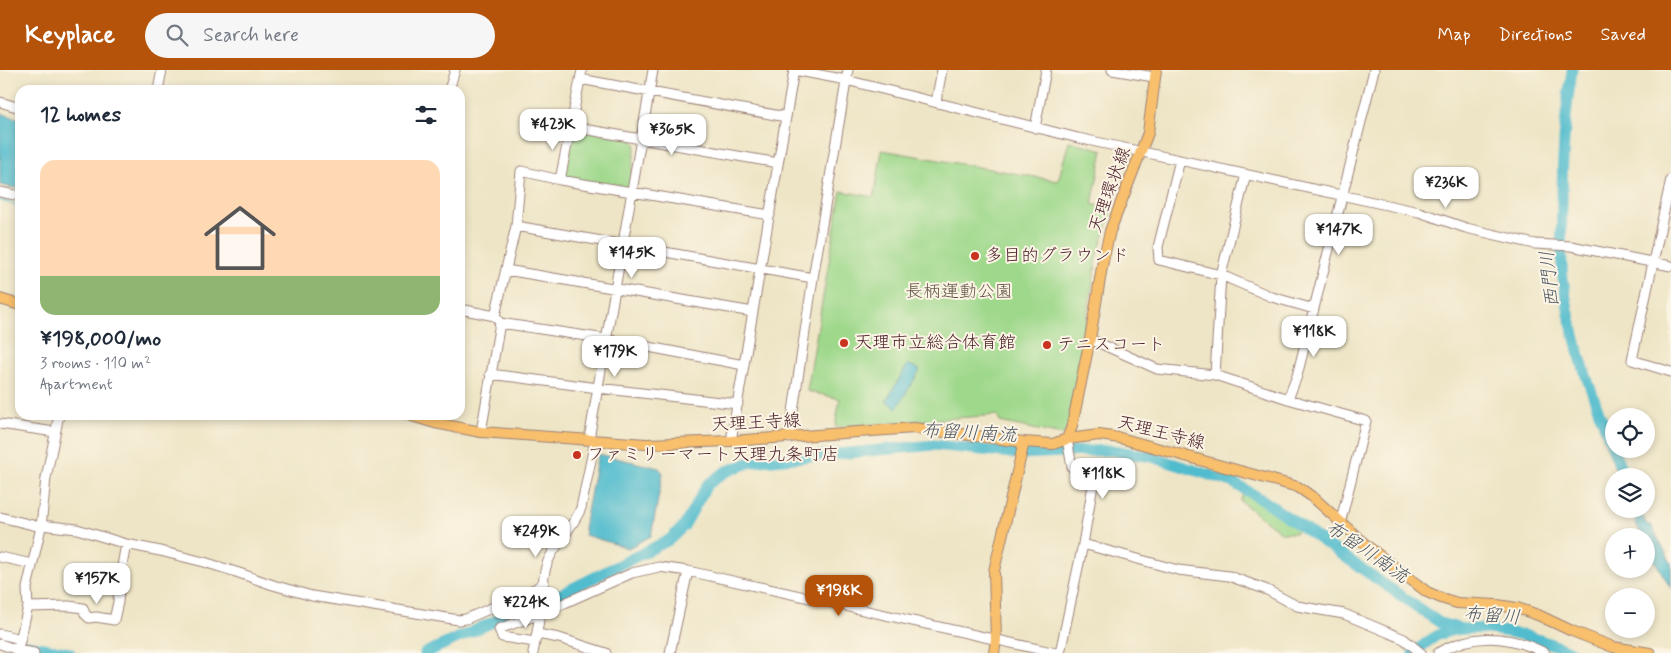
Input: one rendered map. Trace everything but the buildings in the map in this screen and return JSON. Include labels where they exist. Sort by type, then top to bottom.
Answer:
[{"type":"main road","name":"天理環状線","points":[[1068,441],[1090,339],[1110,231],[1148,133],[1155,74]]},
{"type":"main road","points":[[0,300],[15,304]]},
{"type":"main road","name":"天理王寺線","points":[[425,420],[481,432],[646,444],[789,438],[914,428],[1024,444],[1053,444],[1100,435],[1120,438],[1298,487],[1341,520],[1367,546],[1427,592],[1441,598],[1457,604],[1496,605],[1517,608],[1538,615],[1612,651],[1650,653]]},
{"type":"main road","points":[[994,653],[996,640],[994,571],[1024,444]]},
{"type":"street","points":[[159,85],[162,70]]},
{"type":"street","points":[[450,85],[455,70]]},
{"type":"street","points":[[533,653],[541,612],[547,562],[557,544],[574,524],[581,508],[598,388],[623,245],[630,192],[653,70]]},
{"type":"street","points":[[732,441],[794,70],[846,80],[1035,128],[1342,197],[1419,212],[1466,228],[1546,245],[1571,246],[1671,266]]},
{"type":"street","points":[[789,438],[813,278],[848,70]]},
{"type":"street","points":[[936,102],[942,70]]},
{"type":"street","points":[[1035,128],[1046,70]]},
{"type":"street","points":[[1112,70],[1155,74]]},
{"type":"street","points":[[1288,399],[1297,376],[1374,70]]},
{"type":"street","points":[[560,180],[581,74],[649,92],[786,117]]},
{"type":"street","points":[[0,102],[15,106]]},
{"type":"street","points":[[538,122],[778,163]]},
{"type":"street","points":[[1180,160],[1158,247],[1159,260],[1220,275],[1272,297],[1314,309]]},
{"type":"street","points":[[481,432],[506,270],[516,226],[521,170],[560,180],[770,215]]},
{"type":"street","points":[[1215,375],[1220,275],[1246,174]]},
{"type":"street","points":[[1671,179],[1632,360],[1671,372]]},
{"type":"street","points":[[0,192],[15,195]]},
{"type":"street","points":[[516,226],[813,278]]},
{"type":"street","points":[[506,270],[753,312]]},
{"type":"street","points":[[465,310],[498,319],[744,365]]},
{"type":"street","points":[[1090,339],[1157,369],[1215,375],[1288,399],[1366,420],[1341,520]]},
{"type":"street","points":[[490,374],[738,404]]},
{"type":"street","points":[[17,652],[28,607],[27,588],[41,526],[46,478],[58,420]]},
{"type":"street","points":[[0,424],[55,432]]},
{"type":"street","points":[[1060,653],[1083,544],[1095,470],[1091,465],[1072,467],[1068,441]]},
{"type":"street","points":[[0,517],[41,526],[78,529],[126,544],[239,572],[273,585],[312,596],[458,620],[466,619],[544,584]]},
{"type":"street","points":[[28,607],[69,606],[83,608],[89,618],[96,617],[114,620],[126,544]]},
{"type":"street","points":[[1083,544],[1178,570],[1229,576],[1267,590],[1297,606],[1344,614],[1404,639],[1422,653]]},
{"type":"street","points":[[0,557],[32,564]]},
{"type":"street","points":[[606,653],[559,638],[502,637],[499,629],[632,573],[659,566],[1056,653]]},
{"type":"street","points":[[670,653],[688,571]]},
{"type":"street","points":[[0,634],[21,639]]},
{"type":"street","points":[[1438,653],[1446,648],[1476,638],[1509,639],[1545,653]]},
{"type":"street","points":[[0,644],[17,652],[34,653]]},
{"type":"green space","points":[[574,129],[629,138],[636,144],[629,191],[565,180],[571,133]]},
{"type":"green space","name":"長柄運動公園","points":[[1069,141],[1103,150],[1092,204],[1113,209],[1098,253],[1067,429],[1062,435],[1000,422],[997,415],[835,427],[840,399],[807,391],[841,191],[874,197],[882,150],[1058,181]]},
{"type":"green space","points":[[1244,492],[1279,512],[1298,526],[1296,533],[1282,533],[1240,501]]},
{"type":"water","points":[[0,113],[15,118],[15,188],[0,185]]},
{"type":"water","points":[[908,364],[920,370],[897,408],[886,401]]},
{"type":"water","points":[[598,454],[659,468],[663,473],[651,536],[628,548],[585,535],[584,528]]},
{"type":"water","points":[[1611,458],[1620,458],[1624,468],[1615,468]]},
{"type":"water","points":[[1633,518],[1644,518],[1647,525],[1651,525],[1653,528],[1638,528]]},
{"type":"water","points":[[1655,533],[1671,563],[1671,589],[1655,561]]},
{"type":"waterway","name":"西門川","points":[[1572,70],[1563,166],[1561,248],[1563,278],[1572,329],[1579,354],[1621,468]]},
{"type":"waterway","points":[[0,200],[15,204]]},
{"type":"waterway","name":"布留川南流","points":[[425,653],[517,611],[563,593],[669,540],[684,526],[707,485],[725,472],[751,462],[934,445],[1021,454],[1111,450],[1152,457],[1232,482],[1263,500],[1440,623],[1463,629]]},
{"type":"waterway","name":"布留川","points":[[1413,653],[1438,635],[1453,630],[1469,629],[1488,629],[1525,636],[1572,653]]},
{"type":"waterway","points":[[0,637],[16,643],[70,653]]},
{"type":"place","name":"多目的グラウンド","points":[[975,256]]},
{"type":"place","name":"天理市立総合体育館","points":[[844,343]]},
{"type":"place","name":"テニスコート","points":[[1047,345]]},
{"type":"place","name":"ファミリーマート天理九条町店","points":[[577,455]]}]
